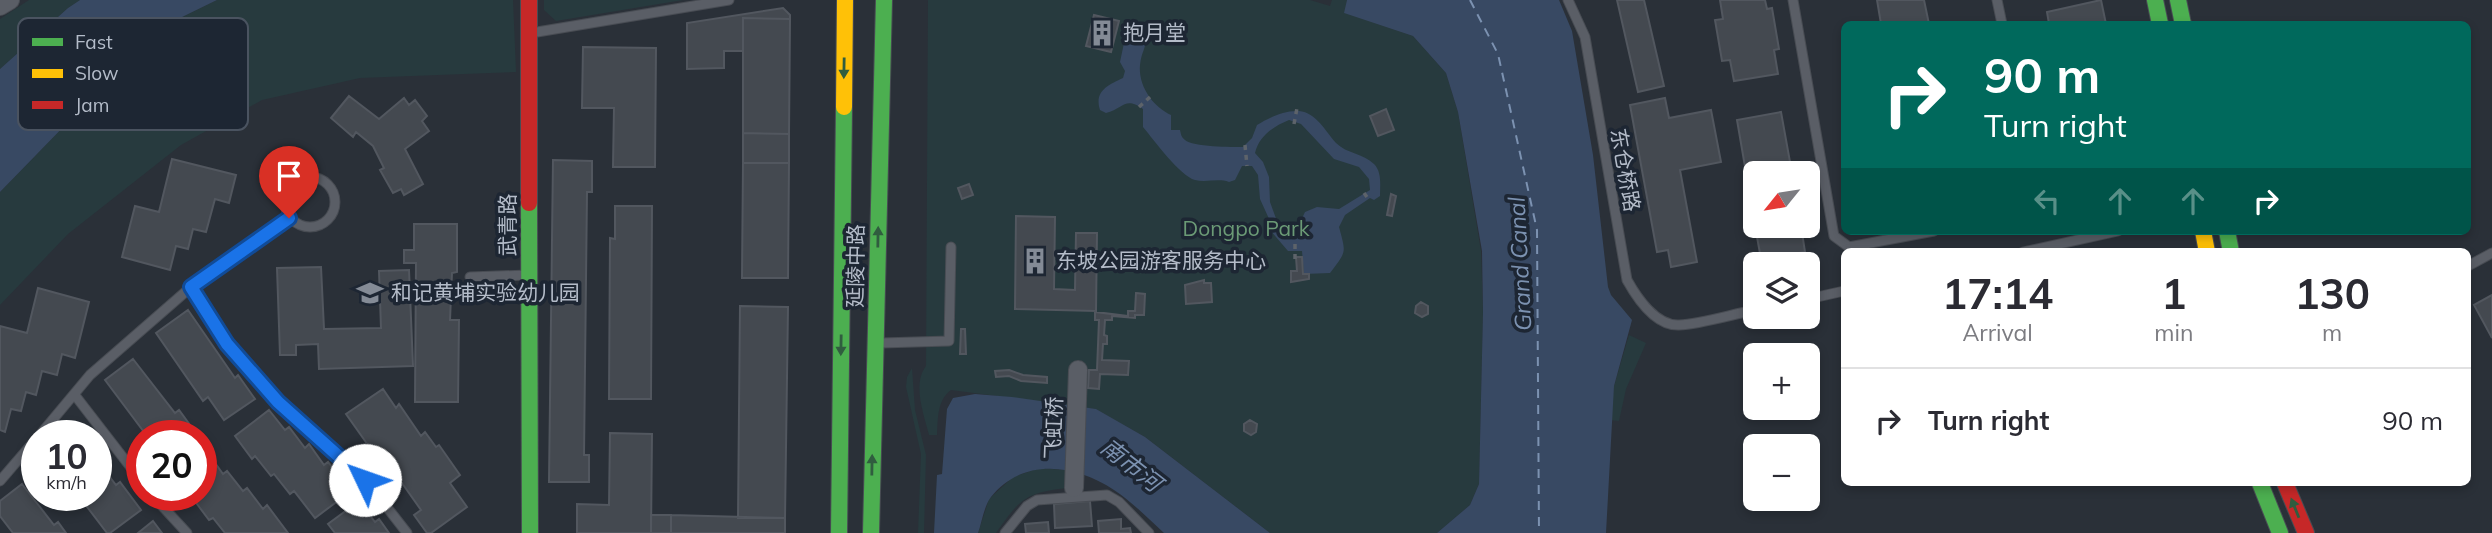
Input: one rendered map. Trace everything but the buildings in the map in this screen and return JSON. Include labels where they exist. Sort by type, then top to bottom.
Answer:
[{"type":"main road","name":"武青路","points":[[529,0],[530,533]]},
{"type":"main road","name":"延陵中路","points":[[839,533],[845,0]]},
{"type":"main road","name":"延陵中路","points":[[870,533],[884,0]]},
{"type":"main road","points":[[2155,0],[2159,21]]},
{"type":"main road","points":[[2178,0],[2182,21]]},
{"type":"main road","points":[[2261,486],[2280,533]]},
{"type":"main road","points":[[2286,486],[2305,533]]},
{"type":"street","points":[[0,6],[10,0]]},
{"type":"street","name":"飞虹桥","points":[[1074,488],[1078,370]]},
{"type":"lane","points":[[529,33],[729,0]]},
{"type":"lane","name":"东仓桥路","points":[[1568,0],[1585,37],[1627,280],[1636,297],[1658,318],[1677,326],[1743,312]]},
{"type":"lane","points":[[1793,0],[1833,236],[1849,247],[1913,235]]},
{"type":"lane","points":[[1997,0],[2001,21]]},
{"type":"lane","points":[[304,177],[313,177],[327,184],[335,198],[332,214],[327,220],[313,228],[296,224],[289,218],[284,202],[290,186],[304,177]]},
{"type":"lane","points":[[52,420],[90,375],[191,287],[289,218]]},
{"type":"lane","points":[[2041,248],[2100,235]]},
{"type":"lane","points":[[875,343],[950,341],[951,247]]},
{"type":"lane","points":[[2471,264],[2492,253]]},
{"type":"lane","points":[[470,278],[529,275]]},
{"type":"lane","points":[[191,287],[227,344],[278,402],[365,480],[407,533]]},
{"type":"lane","points":[[1820,296],[1841,292]]},
{"type":"lane","points":[[74,394],[126,461]]},
{"type":"lane","points":[[0,481],[21,457]]},
{"type":"lane","points":[[1005,533],[1027,506],[1037,500],[1107,495],[1119,502],[1149,533]]},
{"type":"lane","points":[[167,511],[187,533]]},
{"type":"path","points":[[1139,107],[1150,97]]},
{"type":"path","points":[[1294,124],[1297,108]]},
{"type":"path","points":[[1245,145],[1247,166]]},
{"type":"path","points":[[1364,193],[1369,200]]},
{"type":"path","points":[[1294,259],[1295,228]]},
{"type":"green space","points":[[29,0],[80,0],[57,18],[18,18],[18,53],[0,69],[0,19]]},
{"type":"green space","points":[[217,0],[513,0],[516,72],[360,78],[262,100],[248,108],[248,18],[180,18]]},
{"type":"green space","points":[[544,0],[683,0],[556,21],[544,10]]},
{"type":"green space","name":"Dongpo Park","points":[[928,0],[1310,0],[1330,6],[1332,0],[1347,0],[1345,13],[1413,36],[1446,73],[1458,112],[1481,251],[1483,312],[1479,484],[1470,505],[1437,533],[1270,533],[1145,437],[1095,409],[951,390],[941,404],[937,435],[929,435],[919,390],[926,366]]},
{"type":"green space","points":[[60,130],[208,130],[181,145],[68,234],[0,305],[0,192]]},
{"type":"green space","points":[[1629,335],[1646,343],[1626,389],[1619,421],[1610,420],[1614,386]]},
{"type":"green space","points":[[912,368],[915,410],[926,455],[924,533],[918,533],[921,454],[906,387]]},
{"type":"green space","points":[[1040,468],[1066,470],[1066,488],[1032,495],[1011,512],[996,533],[978,533],[989,499],[1013,477]]},
{"type":"water","points":[[80,0],[217,0],[180,18],[57,18]]},
{"type":"water","name":"Grand Canal","points":[[1347,0],[1559,0],[1572,31],[1593,155],[1608,287],[1611,295],[1632,320],[1614,386],[1606,533],[1437,533],[1470,505],[1479,484],[1482,251],[1458,112],[1446,73],[1413,36],[1344,13]]},
{"type":"water","points":[[1128,24],[1141,27],[1145,44],[1140,65],[1141,81],[1158,107],[1171,115],[1171,130],[1180,130],[1183,138],[1189,142],[1243,147],[1252,138],[1257,125],[1282,113],[1299,111],[1316,119],[1340,147],[1365,158],[1377,167],[1380,196],[1374,200],[1370,198],[1345,215],[1339,227],[1344,252],[1330,273],[1304,274],[1302,251],[1288,251],[1270,230],[1270,221],[1260,199],[1258,175],[1252,166],[1242,166],[1235,180],[1229,182],[1195,180],[1175,165],[1143,127],[1143,109],[1128,103],[1106,113],[1100,110],[1101,93],[1123,78],[1125,71],[1120,62]],"holes":[[[1289,120],[1301,124],[1334,159],[1359,167],[1369,179],[1370,190],[1339,209],[1317,207],[1305,212],[1295,233],[1287,233],[1278,224],[1270,202],[1269,177],[1263,162],[1255,153],[1268,132],[1278,125]]]},
{"type":"water","points":[[18,53],[18,130],[60,130],[0,192],[0,69]]},
{"type":"water","name":"南市河","points":[[975,394],[1096,409],[1145,437],[1270,533],[1164,533],[1127,500],[1099,481],[1066,470],[1050,469],[1018,475],[1004,484],[991,497],[978,533],[934,533],[937,475],[942,474],[947,409],[953,398]]},
{"type":"ferry route","points":[[1470,0],[1498,54],[1537,230],[1539,533]]},
{"type":"traffic: fast","points":[[871,533],[884,0]]},
{"type":"traffic: fast","points":[[2155,0],[2159,21]]},
{"type":"traffic: fast","points":[[2178,0],[2182,21]]},
{"type":"traffic: fast","points":[[839,533],[844,107]]},
{"type":"traffic: fast","points":[[529,203],[530,533]]},
{"type":"traffic: fast","points":[[2228,235],[2230,248]]},
{"type":"traffic: fast","points":[[2261,486],[2280,533]]},
{"type":"traffic: slow","points":[[844,107],[845,0]]},
{"type":"traffic: slow","points":[[2204,235],[2206,248]]},
{"type":"traffic: jam","points":[[529,0],[529,203]]},
{"type":"traffic: jam","points":[[2286,486],[2306,533]]},
{"type":"place","name":"抱月堂","points":[[1102,33]]},
{"type":"place","name":"东坡公园游客服务中心","points":[[1035,261]]},
{"type":"place","name":"和记黄埔实验幼儿园","points":[[370,293]]},
{"type":"route","points":[[289,218],[191,287],[227,344],[278,402],[365,480]]}]
